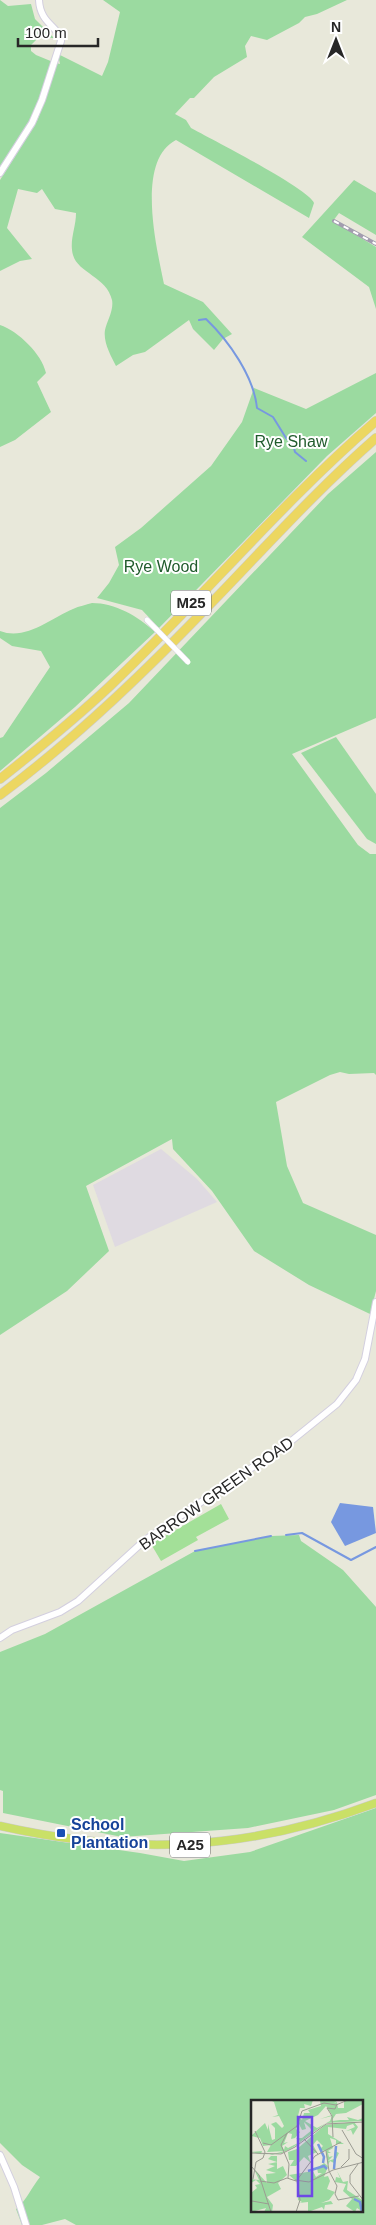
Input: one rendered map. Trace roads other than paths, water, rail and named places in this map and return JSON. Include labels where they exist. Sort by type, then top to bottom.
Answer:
[{"type":"highway","name":"M25","points":[[0,779],[44,744],[110,686],[275,516],[376,421]]},
{"type":"highway","name":"M25","points":[[0,795],[74,735],[137,678],[318,492],[376,438]]},
{"type":"main road","name":"A25","points":[[0,1826],[92,1842],[169,1846],[202,1844],[257,1837],[292,1830],[376,1803]]},
{"type":"street","points":[[0,173],[32,123],[42,100],[61,41],[58,33],[48,25],[39,11],[39,0]]},
{"type":"street","points":[[147,620],[188,662]]},
{"type":"street","name":"BARROW GREEN ROAD","points":[[0,1638],[12,1630],[60,1612],[78,1602],[145,1540],[290,1442],[337,1404],[356,1380],[365,1359],[376,1302]]},
{"type":"street","points":[[0,2155],[14,2186],[26,2225]]},
{"type":"water","points":[[340,1503],[373,1507],[376,1533],[345,1546],[331,1522]]},
{"type":"waterway","points":[[199,320],[206,319],[223,338],[246,372],[255,396],[257,408],[273,417],[286,438],[293,444],[295,452],[306,461]]},
{"type":"waterway","points":[[286,1535],[302,1533],[351,1560],[376,1547]]},
{"type":"waterway","points":[[195,1551],[271,1536]]},
{"type":"railway","points":[[334,221],[376,244]]},
{"type":"place","name":"School Plantation","points":[[61,1833]]},
{"type":"park label","name":"Rye Shaw","points":[[291,441]]},
{"type":"park label","name":"Rye Wood","points":[[161,566]]}]
